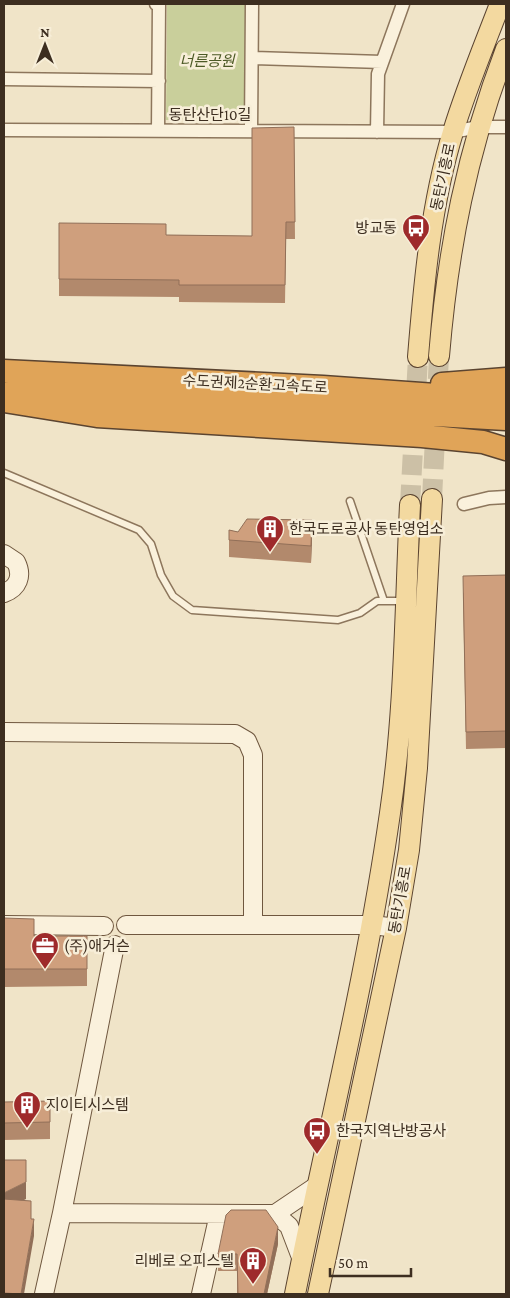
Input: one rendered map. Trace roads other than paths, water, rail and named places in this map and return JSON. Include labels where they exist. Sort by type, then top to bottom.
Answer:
[{"type":"highway","name":"수도권제2순환고속도로","points":[[4,371],[322,387],[506,400]]},
{"type":"highway","points":[[322,387],[421,385],[506,379]]},
{"type":"highway","name":"수도권제2순환고속도로","points":[[4,390],[506,419]]},
{"type":"highway","points":[[4,401],[97,416],[422,436],[484,442],[506,449]]},
{"type":"highway","points":[[422,436],[506,438]]},
{"type":"main road","name":"동탄기흥로","points":[[418,357],[434,218],[452,132],[500,4]]},
{"type":"main road","name":"동탄기흥로","points":[[439,356],[450,254],[479,127],[506,49]]},
{"type":"main road","name":"동탄기흥로","points":[[318,1294],[396,928],[409,850],[417,768],[432,499]]},
{"type":"main road","name":"동탄기흥로","points":[[295,1294],[373,924],[395,770],[410,505]]},
{"type":"street","points":[[156,4],[159,4],[158,131]]},
{"type":"street","points":[[250,132],[252,4]]},
{"type":"street","points":[[378,132],[378,74],[403,4]]},
{"type":"street","points":[[252,58],[382,62]]},
{"type":"street","points":[[4,80],[159,80]]},
{"type":"street","name":"동탄산단10길","points":[[4,130],[452,132],[479,127],[506,128]]},
{"type":"street","points":[[464,504],[490,498],[506,497]]},
{"type":"street","points":[[4,554],[16,562],[20,575],[15,587],[4,593]]},
{"type":"street","points":[[4,732],[235,734],[247,741],[253,755],[253,925]]},
{"type":"street","points":[[4,925],[104,926],[115,920],[126,925],[373,924],[396,928]]},
{"type":"street","points":[[114,945],[125,940],[128,933],[126,925]]},
{"type":"street","points":[[104,926],[104,938],[114,945]]},
{"type":"street","points":[[44,1294],[62,1213],[114,945]]},
{"type":"street","points":[[62,1213],[275,1214],[318,1185]]},
{"type":"street","points":[[201,1294],[219,1214]]},
{"type":"street","points":[[275,1214],[289,1226],[302,1260]]},
{"type":"lane","points":[[4,473],[140,530],[151,544],[161,575],[173,596],[192,610],[338,620],[360,614],[377,601],[405,601]]},
{"type":"lane","points":[[350,501],[384,601]]},
{"type":"tunnel","points":[[432,499],[439,356]]},
{"type":"tunnel","points":[[410,505],[418,357]]},
{"type":"place","name":"방교동","points":[[416,252]]},
{"type":"place","name":"한국도로공사 동탄영업소","points":[[270,553]]},
{"type":"place","name":"(주)애거슨","points":[[45,970]]},
{"type":"place","name":"지이티시스템","points":[[27,1129]]},
{"type":"place","name":"한국지역난방공사","points":[[317,1155]]},
{"type":"place","name":"리베로 오피스텔","points":[[253,1285]]},
{"type":"park label","name":"너른공원","points":[[207,61]]}]
